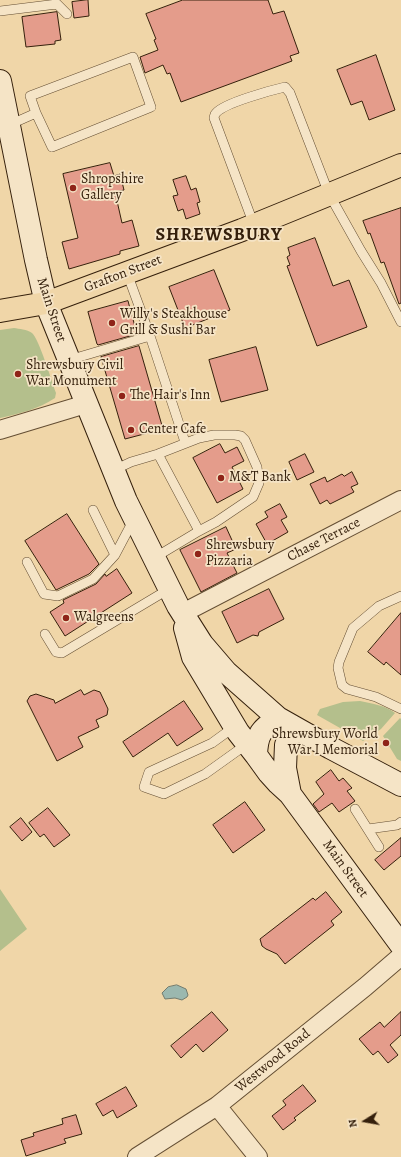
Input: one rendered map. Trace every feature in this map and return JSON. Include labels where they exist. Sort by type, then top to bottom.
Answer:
[{"type":"main road","name":"Main Street","points":[[0,81],[46,304],[86,404],[134,518],[182,613],[202,644],[226,672],[286,722],[285,768],[290,794]]},
{"type":"main road","name":"Grafton Street","points":[[0,311],[46,304],[254,225],[401,165]]},
{"type":"main road","name":"Main Street","points":[[182,613],[187,639],[193,657],[234,727],[269,773],[290,794],[401,945]]},
{"type":"main road","points":[[252,749],[263,729],[286,722],[401,785]]},
{"type":"street","points":[[0,430],[86,404]]},
{"type":"street","name":"Chase Terrace","points":[[182,613],[401,500]]},
{"type":"street","name":"Westwood Road","points":[[137,1157],[217,1106],[365,987],[401,956]]},
{"type":"street","points":[[217,1106],[258,1157]]},
{"type":"lane","points":[[0,11],[57,4],[67,14]]},
{"type":"lane","points":[[132,57],[152,106],[52,147],[36,113],[30,96],[132,57]]},
{"type":"lane","points":[[254,225],[214,118],[218,111],[241,100],[267,91],[285,87],[288,89],[329,194],[381,283],[401,322]]},
{"type":"lane","points":[[9,125],[36,113]]},
{"type":"lane","points":[[128,273],[184,442]]},
{"type":"lane","points":[[69,360],[150,336]]},
{"type":"lane","points":[[113,470],[158,454],[184,442],[214,435],[241,436],[245,440],[258,467],[259,483],[253,497],[216,522],[199,530],[154,558]]},
{"type":"lane","points":[[158,454],[199,530]]},
{"type":"lane","points":[[93,510],[115,555]]},
{"type":"lane","points":[[27,562],[44,594],[58,596],[93,579],[115,555],[134,518]]},
{"type":"lane","points":[[45,634],[56,652],[62,653],[170,589]]},
{"type":"lane","points":[[401,596],[379,606],[353,628],[338,668],[342,685],[347,689],[376,697],[401,709]]},
{"type":"lane","points":[[234,727],[212,743],[149,772],[144,787],[164,794],[252,749]]},
{"type":"lane","points":[[355,809],[379,846]]},
{"type":"lane","points":[[368,829],[397,825],[401,822]]},
{"type":"green space","points":[[14,328],[28,331],[35,337],[42,352],[56,393],[55,398],[49,402],[21,413],[0,418],[0,330]]},
{"type":"green space","points":[[360,701],[383,706],[395,713],[381,729],[363,741],[317,715],[320,709],[343,702]]},
{"type":"green space","points":[[400,718],[401,761],[397,759],[383,736]]},
{"type":"green space","points":[[0,889],[27,929],[0,951]]},
{"type":"water","points":[[177,985],[186,989],[188,995],[187,997],[182,1000],[175,998],[165,999],[162,993],[168,987]]},
{"type":"building","points":[[88,0],[89,16],[74,18],[72,2]]},
{"type":"building","points":[[183,0],[268,0],[273,14],[284,11],[299,53],[290,56],[292,61],[181,102],[170,73],[167,74],[163,65],[145,73],[140,57],[158,50],[154,40],[156,39],[146,14]]},
{"type":"building","points":[[57,12],[61,40],[55,41],[55,44],[26,47],[22,17]]},
{"type":"building","points":[[376,55],[395,110],[369,120],[362,101],[351,105],[337,70]]},
{"type":"building","points":[[110,163],[114,176],[120,174],[124,190],[115,192],[122,223],[132,220],[139,246],[120,251],[120,254],[69,269],[62,242],[78,238],[63,174]]},
{"type":"building","points":[[186,176],[191,190],[196,188],[200,202],[197,203],[200,214],[186,219],[183,209],[178,211],[173,196],[178,195],[173,180]]},
{"type":"building","points":[[401,208],[401,303],[399,304],[384,262],[381,263],[370,233],[368,234],[363,221]]},
{"type":"building","points":[[315,238],[333,286],[349,280],[367,327],[317,346],[287,266],[290,265],[287,257],[290,255],[288,248]]},
{"type":"building","points":[[214,270],[230,310],[185,328],[169,287]]},
{"type":"building","name":"Willy's Steakhouse Grill & Sushi Bar","points":[[128,301],[137,334],[98,345],[88,312]]},
{"type":"building","points":[[139,346],[163,429],[125,439],[101,357]]},
{"type":"building","points":[[256,347],[268,390],[221,402],[209,360]]},
{"type":"building","name":"M&T Bank","points":[[220,444],[225,453],[237,447],[244,461],[232,467],[243,489],[217,503],[193,458]]},
{"type":"building","points":[[305,454],[314,472],[297,480],[289,462]]},
{"type":"building","points":[[352,472],[358,484],[351,487],[354,492],[330,504],[327,500],[320,504],[310,484],[325,477],[327,482],[342,474],[344,476]]},
{"type":"building","points":[[280,504],[287,517],[281,520],[288,532],[267,544],[256,524],[268,517],[265,512]]},
{"type":"building","points":[[67,514],[99,564],[89,574],[56,590],[25,541]]},
{"type":"building","points":[[226,527],[236,549],[227,553],[237,573],[201,592],[180,550]]},
{"type":"building","name":"Walgreens","points":[[117,569],[132,593],[65,636],[50,612],[64,603],[63,600],[96,584],[105,574],[106,576]]},
{"type":"building","points":[[269,589],[284,619],[259,632],[258,636],[253,635],[237,643],[222,612]]},
{"type":"building","points":[[401,613],[401,675],[386,662],[384,665],[368,652]]},
{"type":"building","points":[[81,690],[84,695],[94,690],[100,692],[108,709],[107,715],[96,720],[99,727],[78,737],[83,747],[57,761],[27,701],[30,696],[36,694],[54,700],[55,703]]},
{"type":"building","points":[[184,701],[203,729],[177,746],[168,733],[133,757],[123,742]]},
{"type":"building","points":[[331,770],[339,781],[343,778],[352,788],[347,791],[355,801],[339,812],[332,803],[319,812],[313,804],[324,794],[316,782]]},
{"type":"building","points":[[245,802],[265,830],[233,853],[213,825]]},
{"type":"building","points":[[48,808],[70,835],[54,847],[44,834],[40,837],[29,823]]},
{"type":"building","points":[[21,818],[32,832],[22,841],[10,827]]},
{"type":"building","points":[[401,838],[401,856],[384,870],[375,860]]},
{"type":"building","points":[[326,892],[342,912],[331,921],[334,925],[285,964],[277,954],[262,946],[260,939],[313,898],[315,900]]},
{"type":"building","points":[[212,1012],[228,1030],[203,1052],[196,1044],[181,1058],[171,1046]]},
{"type":"building","points":[[401,1012],[401,1035],[390,1045],[398,1055],[388,1063],[378,1051],[373,1055],[359,1039],[380,1022],[384,1027]]},
{"type":"building","points":[[303,1085],[316,1101],[294,1118],[296,1120],[283,1130],[272,1116],[286,1105],[283,1101]]},
{"type":"building","points":[[126,1087],[137,1106],[117,1118],[113,1110],[103,1116],[96,1104]]},
{"type":"building","points":[[76,1115],[82,1134],[64,1139],[66,1143],[26,1156],[21,1140],[34,1136],[33,1133],[63,1124],[62,1119]]},
{"type":"place","name":"Shropshire Gallery","points":[[73,188]]},
{"type":"place","name":"Willy's Steakhouse Grill & Sushi Bar","points":[[112,323]]},
{"type":"place","name":"Shrewsbury Civil War Monument","points":[[18,374]]},
{"type":"place","name":"The Hair's Inn","points":[[122,396]]},
{"type":"place","name":"Center Cafe","points":[[131,430]]},
{"type":"place","name":"M&T Bank","points":[[221,478]]},
{"type":"place","name":"Shrewsbury Pizzaria","points":[[198,554]]},
{"type":"place","name":"Walgreens","points":[[66,618]]},
{"type":"place","name":"Shrewsbury World War I Memorial","points":[[386,743]]},
{"type":"district","name":"SHREWSBURY","points":[[219,236]]}]
